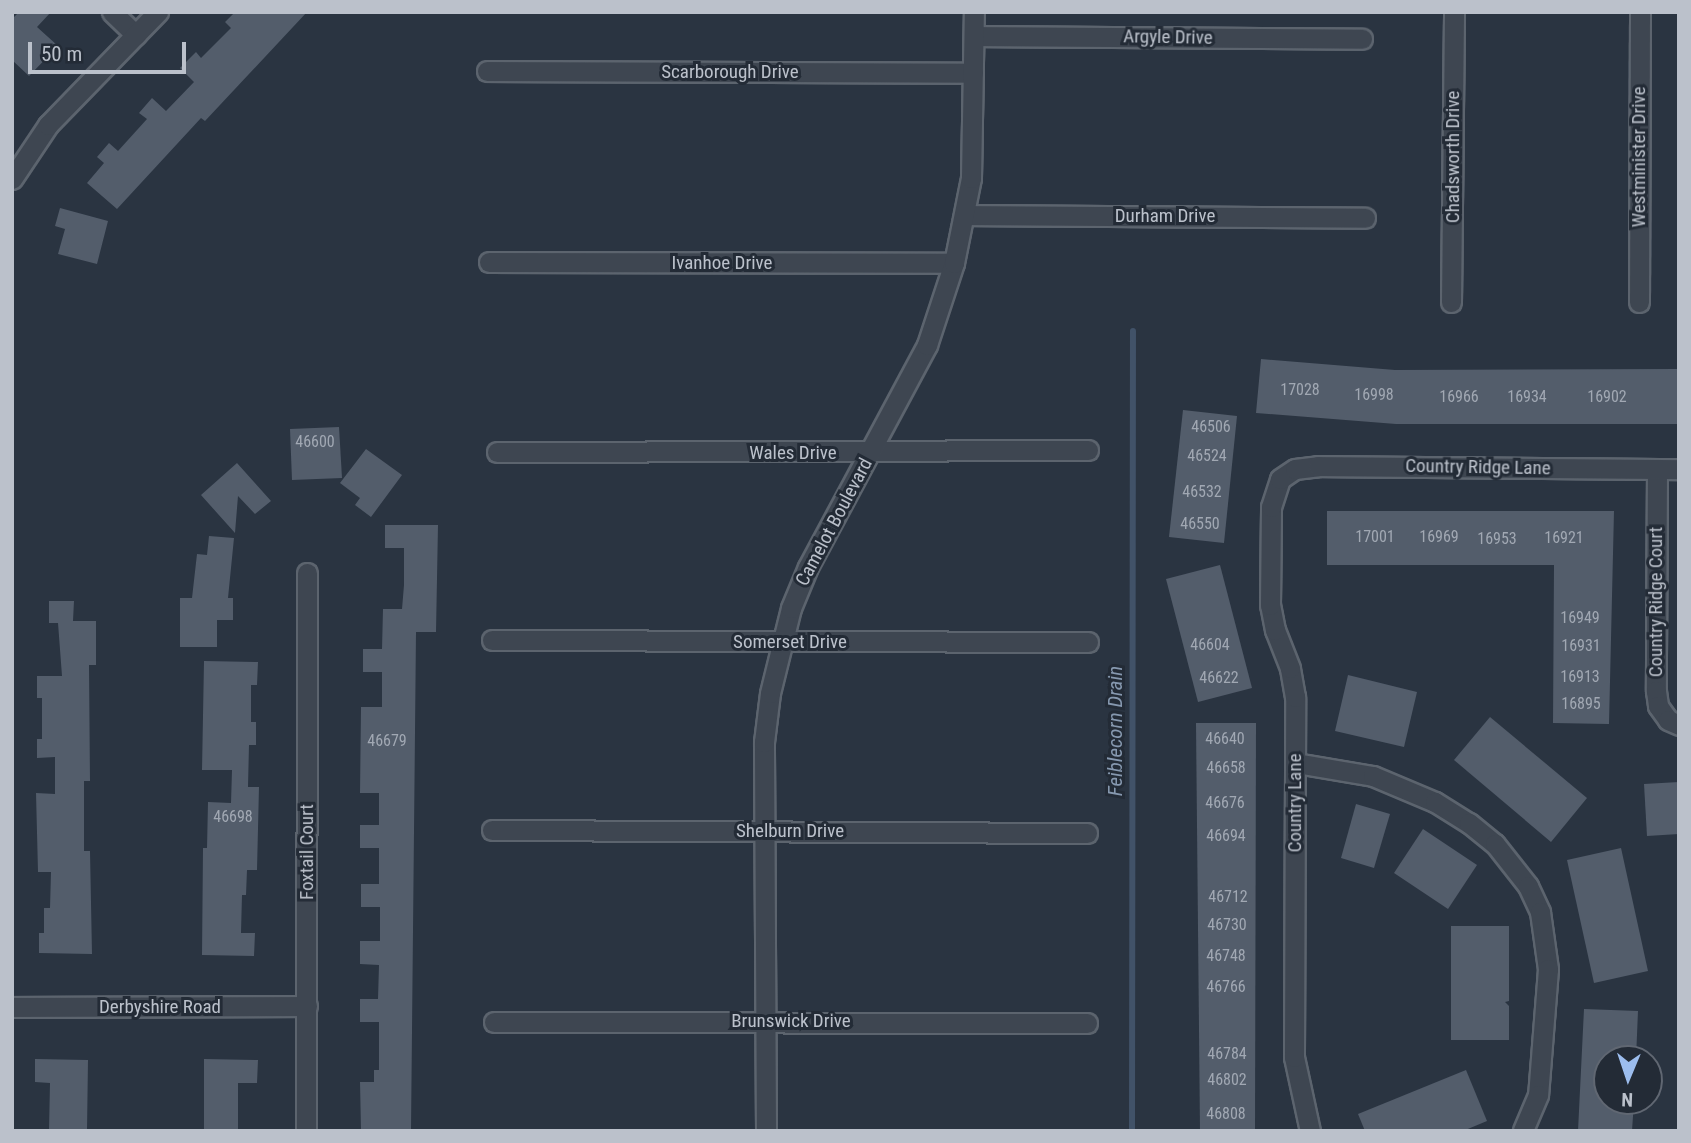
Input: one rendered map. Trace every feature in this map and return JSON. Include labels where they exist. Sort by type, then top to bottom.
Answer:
[{"type":"street","points":[[113,12],[136,35]]},
{"type":"street","points":[[12,179],[48,125],[158,12]]},
{"type":"street","name":"Camelot Boulevard","points":[[766,1131],[764,742],[770,693],[791,608],[808,567],[927,345],[954,263],[965,215],[973,142],[974,12]]},
{"type":"street","name":"Chadsworth Drive","points":[[1451,302],[1454,12]]},
{"type":"street","name":"Westminister Drive","points":[[1639,302],[1640,12]]},
{"type":"street","name":"Argyle Drive","points":[[974,36],[1362,39]]},
{"type":"street","name":"Scarborough Drive","points":[[487,71],[973,73]]},
{"type":"street","name":"Durham Drive","points":[[965,215],[1365,218]]},
{"type":"street","name":"Ivanhoe Drive","points":[[489,262],[954,263]]},
{"type":"street","name":"Wales Drive","points":[[497,453],[1088,450]]},
{"type":"street","name":"Country Ridge Lane","points":[[1280,479],[1295,469],[1318,466],[1679,469]]},
{"type":"street","name":"Country Ridge Court","points":[[1657,469],[1656,691],[1658,706],[1668,720],[1679,725]]},
{"type":"street","name":"Country Lane","points":[[1280,479],[1271,507],[1270,605],[1294,687],[1294,1057],[1310,1131]]},
{"type":"street","name":"Foxtail Court","points":[[306,1131],[307,573]]},
{"type":"street","name":"Somerset Drive","points":[[492,640],[1088,642]]},
{"type":"street","points":[[1296,763],[1373,776],[1435,802],[1495,844],[1528,886],[1540,912],[1548,969],[1538,1095],[1523,1131]]},
{"type":"street","name":"Shelburn Drive","points":[[492,830],[1087,833]]},
{"type":"street","name":"Derbyshire Road","points":[[12,1007],[307,1006]]},
{"type":"street","name":"Brunswick Drive","points":[[494,1022],[1087,1023]]},
{"type":"building","points":[[19,12],[51,12],[37,27],[58,46],[29,76],[12,60],[12,19]]},
{"type":"building","points":[[235,12],[307,12],[205,121],[201,118],[117,209],[87,183],[104,163],[97,157],[109,143],[118,151],[147,119],[139,113],[152,98],[166,111],[194,82],[180,68],[196,52],[201,58],[231,28],[225,22]]},
{"type":"building","points":[[60,208],[108,221],[97,264],[58,254],[65,229],[55,226]]},
{"type":"building","points":[[1261,359],[1395,370],[1679,369],[1679,424],[1396,424],[1256,413]]},
{"type":"building","points":[[1183,410],[1237,416],[1224,543],[1169,537]]},
{"type":"building","points":[[339,427],[342,478],[292,480],[290,429]]},
{"type":"building","points":[[366,449],[402,475],[371,517],[355,505],[360,498],[340,483]]},
{"type":"building","points":[[237,463],[271,501],[255,514],[238,496],[235,533],[201,495]]},
{"type":"building","points":[[1327,511],[1614,511],[1609,724],[1553,723],[1554,565],[1327,565]]},
{"type":"building","points":[[385,525],[438,525],[436,632],[416,632],[411,1131],[361,1131],[360,1082],[374,1082],[374,1070],[379,1070],[379,1022],[360,1022],[360,999],[378,999],[379,965],[360,964],[360,941],[380,941],[380,907],[361,907],[361,884],[379,884],[379,848],[360,848],[360,825],[379,825],[379,793],[360,793],[361,707],[382,707],[382,672],[363,672],[363,649],[382,649],[383,609],[402,609],[404,585],[404,548],[385,548]]},
{"type":"building","points":[[209,536],[234,538],[228,598],[233,598],[233,620],[217,620],[217,647],[180,647],[180,598],[192,598],[197,554],[207,555]]},
{"type":"building","points":[[1220,565],[1252,688],[1198,702],[1166,579]]},
{"type":"building","points":[[49,601],[74,601],[73,621],[96,621],[96,665],[89,665],[90,781],[84,781],[84,851],[90,851],[92,954],[39,953],[39,933],[44,933],[44,908],[50,908],[51,872],[38,872],[36,793],[55,794],[55,757],[37,758],[37,739],[42,739],[42,698],[37,698],[37,676],[62,676],[58,623],[49,623]]},
{"type":"building","points":[[204,661],[258,662],[257,685],[251,685],[251,722],[256,722],[256,745],[249,745],[248,787],[259,787],[257,870],[247,870],[246,895],[242,895],[241,933],[255,933],[254,956],[202,955],[203,848],[207,848],[208,802],[231,803],[232,770],[202,770]]},
{"type":"building","points":[[1348,675],[1417,692],[1404,747],[1335,731]]},
{"type":"building","points":[[1490,717],[1587,798],[1551,842],[1454,760]]},
{"type":"building","points":[[1196,723],[1256,723],[1255,1131],[1200,1131]]},
{"type":"building","points":[[1679,782],[1679,834],[1647,836],[1644,784]]},
{"type":"building","points":[[1356,804],[1390,814],[1374,868],[1341,858]]},
{"type":"building","points":[[1423,829],[1477,865],[1448,909],[1394,873]]},
{"type":"building","points":[[1621,848],[1648,971],[1594,983],[1567,860]]},
{"type":"building","points":[[1451,926],[1509,926],[1509,1001],[1505,1002],[1509,1006],[1509,1040],[1451,1040]]},
{"type":"building","points":[[1584,1009],[1638,1011],[1637,1045],[1593,1045],[1593,1115],[1633,1115],[1632,1131],[1578,1131]]},
{"type":"building","points":[[35,1059],[88,1060],[87,1131],[49,1131],[50,1083],[35,1082]]},
{"type":"building","points":[[204,1059],[258,1060],[257,1083],[238,1083],[238,1131],[204,1131]]},
{"type":"building","points":[[1466,1070],[1487,1121],[1463,1131],[1365,1131],[1358,1114]]},
{"type":"waterway","name":"Feiblecorn Drain","points":[[1132,1131],[1133,331]]}]
